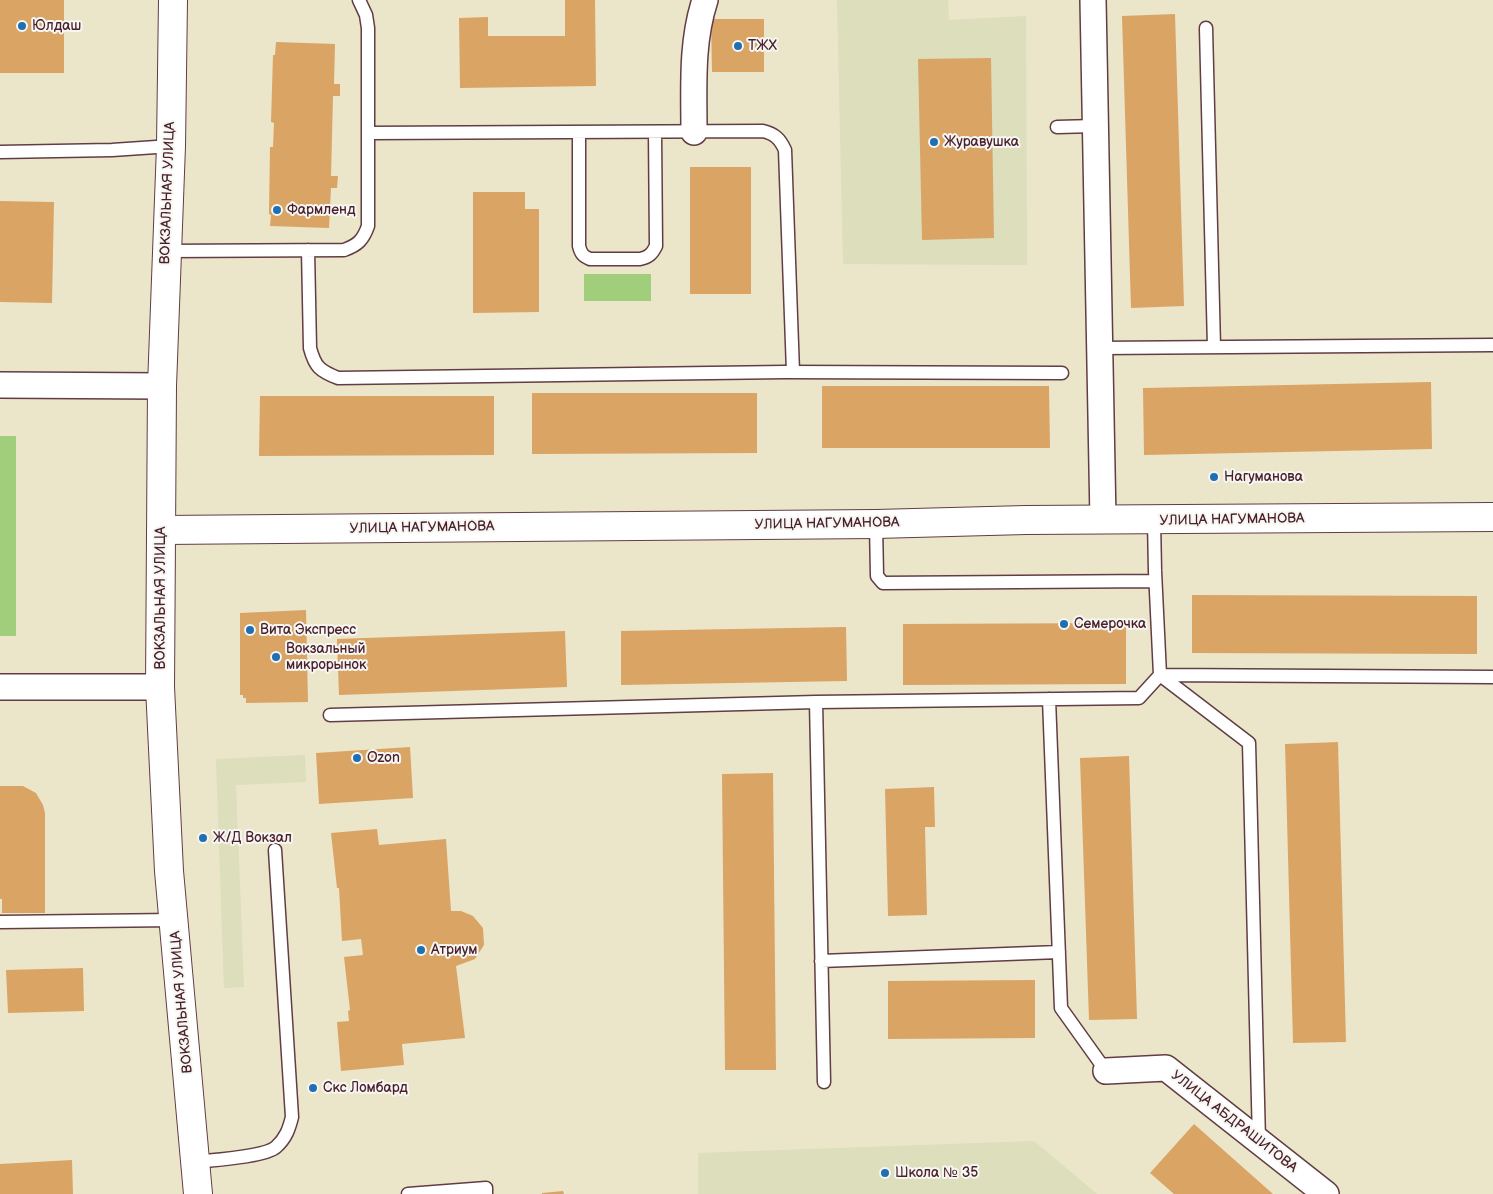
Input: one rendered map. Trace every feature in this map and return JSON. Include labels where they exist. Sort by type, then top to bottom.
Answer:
[{"type":"street","name":"ВОКЗАЛЬНАЯ УЛИЦА","points":[[173,0],[171,146],[162,386],[160,687],[170,871],[198,1194]]},
{"type":"street","points":[[694,132],[695,49],[698,25],[705,0]]},
{"type":"street","points":[[1093,0],[1102,520]]},
{"type":"street","points":[[0,385],[162,386]]},
{"type":"street","name":"УЛИЦА НАГУМАНОВА","points":[[162,530],[1493,517]]},
{"type":"street","points":[[0,687],[160,687]]},
{"type":"street","name":"УЛИЦА АБДРАШИТОВА","points":[[1106,1071],[1166,1068],[1326,1194]]},
{"type":"lane","points":[[166,251],[344,250],[355,246],[364,238],[368,226],[368,28],[366,15],[359,0]]},
{"type":"lane","points":[[1206,28],[1214,347]]},
{"type":"lane","points":[[1058,127],[1095,126]]},
{"type":"lane","points":[[368,133],[763,131],[772,133],[782,142],[785,150],[794,372]]},
{"type":"lane","points":[[579,132],[579,246],[580,252],[590,259],[647,258],[656,246],[655,132]]},
{"type":"lane","points":[[0,152],[112,150],[171,146]]},
{"type":"lane","points":[[308,250],[310,348],[313,361],[323,372],[338,378],[794,372],[1062,372]]},
{"type":"lane","points":[[1099,348],[1493,345]]},
{"type":"lane","points":[[330,715],[816,702],[1139,698],[1160,675],[1154,521]]},
{"type":"lane","points":[[876,524],[877,576],[883,583],[1155,581]]},
{"type":"lane","points":[[1160,675],[1493,677]]},
{"type":"lane","points":[[1160,675],[1249,743],[1259,1141]]},
{"type":"lane","points":[[1049,700],[1061,1008],[1106,1071]]},
{"type":"lane","points":[[816,702],[824,1082]]},
{"type":"lane","points":[[195,1162],[252,1155],[274,1149],[288,1133],[292,1117],[275,850]]},
{"type":"lane","points":[[0,922],[174,920]]},
{"type":"lane","points":[[821,961],[1059,952]]},
{"type":"lane","points":[[408,1194],[486,1188],[486,1194]]},
{"type":"shaded area","name":"Журавушка","points":[[837,0],[948,0],[949,20],[1026,16],[1027,265],[843,264]]},
{"type":"shaded area","points":[[305,755],[306,782],[236,785],[244,987],[224,988],[216,759]]},
{"type":"shaded area","name":"Школа № 35","points":[[1034,1141],[1097,1194],[698,1194],[698,1153]]},
{"type":"green space","points":[[584,274],[651,274],[651,301],[584,301]]},
{"type":"green space","points":[[0,436],[16,436],[16,636],[0,636]]},
{"type":"building","points":[[0,0],[64,0],[64,73],[0,73]]},
{"type":"building","points":[[565,0],[595,0],[596,86],[460,88],[459,18],[488,17],[488,36],[565,36]]},
{"type":"building","points":[[1175,14],[1184,306],[1131,308],[1122,16]]},
{"type":"building","name":"ТЖХ","points":[[711,19],[764,19],[764,72],[712,72]]},
{"type":"building","points":[[276,42],[335,44],[334,84],[340,84],[340,96],[333,96],[331,176],[338,176],[337,188],[331,188],[329,228],[270,226],[270,147],[273,147],[274,123],[271,122],[273,55],[275,55]]},
{"type":"building","points":[[991,58],[994,238],[922,240],[918,59]]},
{"type":"building","points":[[690,167],[751,167],[751,294],[690,294]]},
{"type":"building","points":[[473,192],[525,192],[525,209],[539,209],[539,312],[473,313]]},
{"type":"building","points":[[0,201],[54,202],[52,303],[0,302]]},
{"type":"building","points":[[1431,382],[1432,449],[1144,455],[1143,388]]},
{"type":"building","points":[[822,386],[1049,386],[1050,448],[822,448]]},
{"type":"building","points":[[532,393],[757,393],[757,453],[532,454]]},
{"type":"building","points":[[260,396],[494,396],[494,455],[259,456]]},
{"type":"building","points":[[1192,595],[1477,596],[1477,654],[1192,653]]},
{"type":"building","name":"Вокзальный микрорынок","points":[[306,610],[308,702],[246,703],[246,698],[240,695],[240,613]]},
{"type":"building","points":[[1126,623],[1126,684],[903,685],[903,624]]},
{"type":"building","points":[[846,627],[847,681],[621,685],[621,631]]},
{"type":"building","points":[[565,631],[567,687],[339,695],[337,639]]},
{"type":"building","points":[[1338,742],[1346,1042],[1293,1043],[1285,744]]},
{"type":"building","points":[[410,747],[413,798],[319,804],[316,753]]},
{"type":"building","points":[[1129,756],[1137,1019],[1089,1020],[1080,758]]},
{"type":"building","points":[[773,773],[776,1070],[725,1070],[722,774]]},
{"type":"building","points":[[0,786],[23,786],[36,793],[43,805],[45,813],[45,913],[2,913],[2,899],[0,899]]},
{"type":"building","points":[[934,787],[935,827],[925,827],[927,915],[888,916],[885,789]]},
{"type":"building","name":"Атриум","points":[[377,829],[379,845],[446,839],[451,911],[461,911],[473,916],[483,928],[484,945],[475,959],[456,966],[465,1038],[402,1044],[404,1065],[341,1071],[337,1022],[349,1021],[348,1011],[350,1010],[344,957],[363,955],[361,939],[342,941],[339,888],[337,888],[331,833]]},
{"type":"building","points":[[83,968],[84,1011],[8,1013],[6,970]]},
{"type":"building","points":[[1035,980],[1035,1038],[888,1039],[888,981]]},
{"type":"building","points":[[1194,1124],[1273,1194],[1174,1194],[1150,1173]]},
{"type":"building","points":[[72,1160],[73,1194],[0,1194],[0,1164]]},
{"type":"building","points":[[563,1191],[564,1194],[542,1194],[542,1193]]},
{"type":"place","name":"Юлдаш","points":[[22,26]]},
{"type":"place","name":"ТЖХ","points":[[738,46]]},
{"type":"place","name":"Журавушка","points":[[934,142]]},
{"type":"place","name":"Фармленд","points":[[277,210]]},
{"type":"place","name":"Нагуманова","points":[[1214,477]]},
{"type":"place","name":"Семерочка","points":[[1064,624]]},
{"type":"place","name":"Вита Экспресс","points":[[250,630]]},
{"type":"place","name":"Вокзальный микрорынок","points":[[276,657]]},
{"type":"place","name":"Ozon","points":[[357,758]]},
{"type":"place","name":"Ж/Д Вокзал","points":[[203,838]]},
{"type":"place","name":"Атриум","points":[[421,950]]},
{"type":"place","name":"Скс Ломбард","points":[[313,1088]]},
{"type":"place","name":"Школа № 35","points":[[885,1173]]}]
